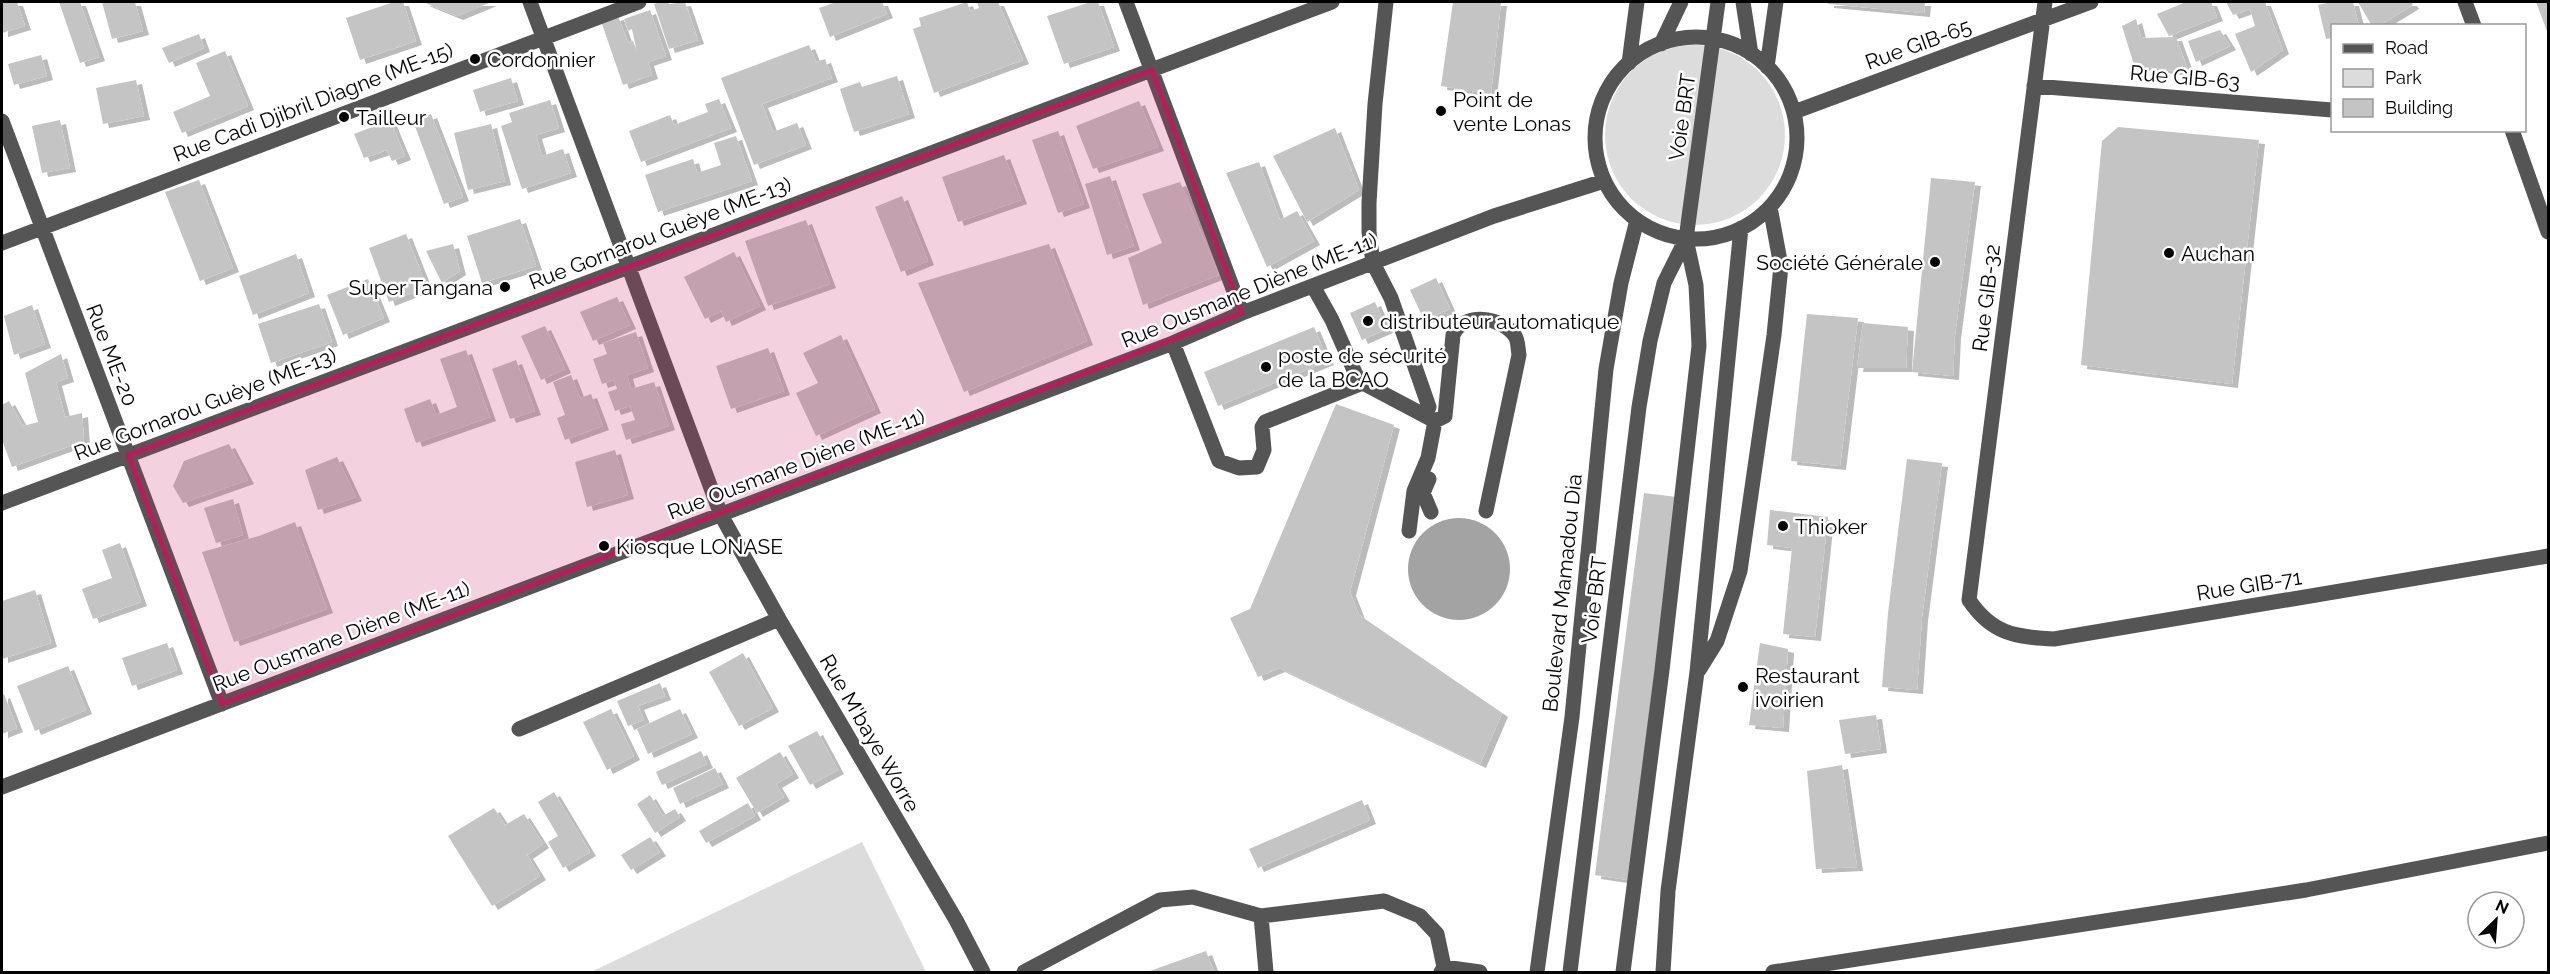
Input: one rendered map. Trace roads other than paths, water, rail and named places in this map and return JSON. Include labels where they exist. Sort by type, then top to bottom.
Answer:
[{"type":"street","name":"Rue M'baye Worre","points":[[530,2],[721,515],[779,620],[956,920],[983,972]]},
{"type":"street","name":"Rue Cadi Djibril Diagne (ME-15)","points":[[2,243],[639,2]]},
{"type":"street","points":[[1126,2],[1242,313]]},
{"type":"street","name":"Rue Gornarou Guèye (ME-13)","points":[[2,503],[1332,2]]},
{"type":"street","points":[[1386,2],[1375,104],[1369,203],[1373,263],[1391,298],[1433,415],[1437,460],[1423,493],[1431,512]]},
{"type":"street","points":[[1629,63],[1636,2]]},
{"type":"street","points":[[1633,34],[1648,2]]},
{"type":"street","points":[[1668,42],[1681,2]]},
{"type":"street","name":"Voie BRT","points":[[1570,972],[1640,406],[1650,341],[1664,283],[1686,239],[1718,2]]},
{"type":"street","points":[[1743,2],[1751,54]]},
{"type":"street","points":[[1767,67],[1776,2]]},
{"type":"street","name":"Rue GIB-32","points":[[1969,600],[2045,2]]},
{"type":"street","name":"Rue GIB-65","points":[[1794,112],[2091,2]]},
{"type":"street","points":[[2465,2],[2473,24]]},
{"type":"street","points":[[1699,38],[1714,40],[1751,54],[1779,80],[1794,112],[1797,137],[1795,162],[1785,187],[1770,207],[1741,228],[1714,238],[1686,239],[1659,232],[1636,220],[1618,203],[1604,181],[1597,160],[1594,139],[1603,97],[1614,79],[1629,63],[1668,42],[1699,38]]},
{"type":"street","name":"Rue GIB-63","points":[[2034,86],[2331,110]]},
{"type":"street","name":"Rue ME-20","points":[[2,122],[222,704]]},
{"type":"street","points":[[2513,132],[2548,232]]},
{"type":"street","name":"Rue Ousmane Diène (ME-11)","points":[[2,787],[1173,343],[1242,313],[1494,216],[1604,181]]},
{"type":"street","points":[[1697,672],[1717,641],[1740,570],[1774,334],[1781,266],[1770,207]]},
{"type":"street","name":"Boulevard Mamadou Dia","points":[[1537,972],[1572,717],[1605,369],[1621,283],[1636,220]]},
{"type":"street","points":[[1663,972],[1668,891],[1697,672],[1741,228]]},
{"type":"street","name":"Voie BRT","points":[[1623,972],[1664,659],[1699,346],[1696,285],[1686,239]]},
{"type":"street","points":[[1313,286],[1332,320],[1358,380]]},
{"type":"street","points":[[1409,531],[1414,491],[1428,458],[1433,415],[1453,335],[1456,329],[1468,321],[1485,319],[1505,327],[1516,336],[1519,355],[1486,511]]},
{"type":"street","points":[[1173,343],[1210,435],[1225,453],[1240,459],[1250,458],[1254,449],[1252,425],[1259,414],[1358,380],[1366,375],[1433,415]]},
{"type":"street","name":"Rue GIB-71","points":[[1969,600],[1981,617],[1993,627],[2011,634],[2054,639],[2548,556]]},
{"type":"street","points":[[519,729],[779,620]]},
{"type":"street","points":[[1773,972],[2306,890],[2548,843]]},
{"type":"street","points":[[1024,972],[1160,900],[1193,897],[1261,916],[1384,901],[1420,916],[1437,934],[1442,970],[1480,972]]},
{"type":"street","points":[[1261,916],[1266,972]]},
{"type":"place","name":"Cordonnier","points":[[475,59]]},
{"type":"place","name":"Point de vente Lonas","points":[[1441,111]]},
{"type":"place","name":"Tailleur","points":[[344,117]]},
{"type":"place","name":"Auchan","points":[[2169,253]]},
{"type":"place","name":"Société Générale","points":[[1935,262]]},
{"type":"place","name":"Super Tangana","points":[[505,287]]},
{"type":"place","name":"distributeur automatique","points":[[1368,321]]},
{"type":"place","name":"poste de sécurité de la BCAO","points":[[1266,367]]},
{"type":"place","name":"Thioker","points":[[1783,526]]},
{"type":"place","name":"Kiosque LONASE","points":[[604,546]]},
{"type":"place","name":"Restaurant ivoirien","points":[[1743,687]]}]
